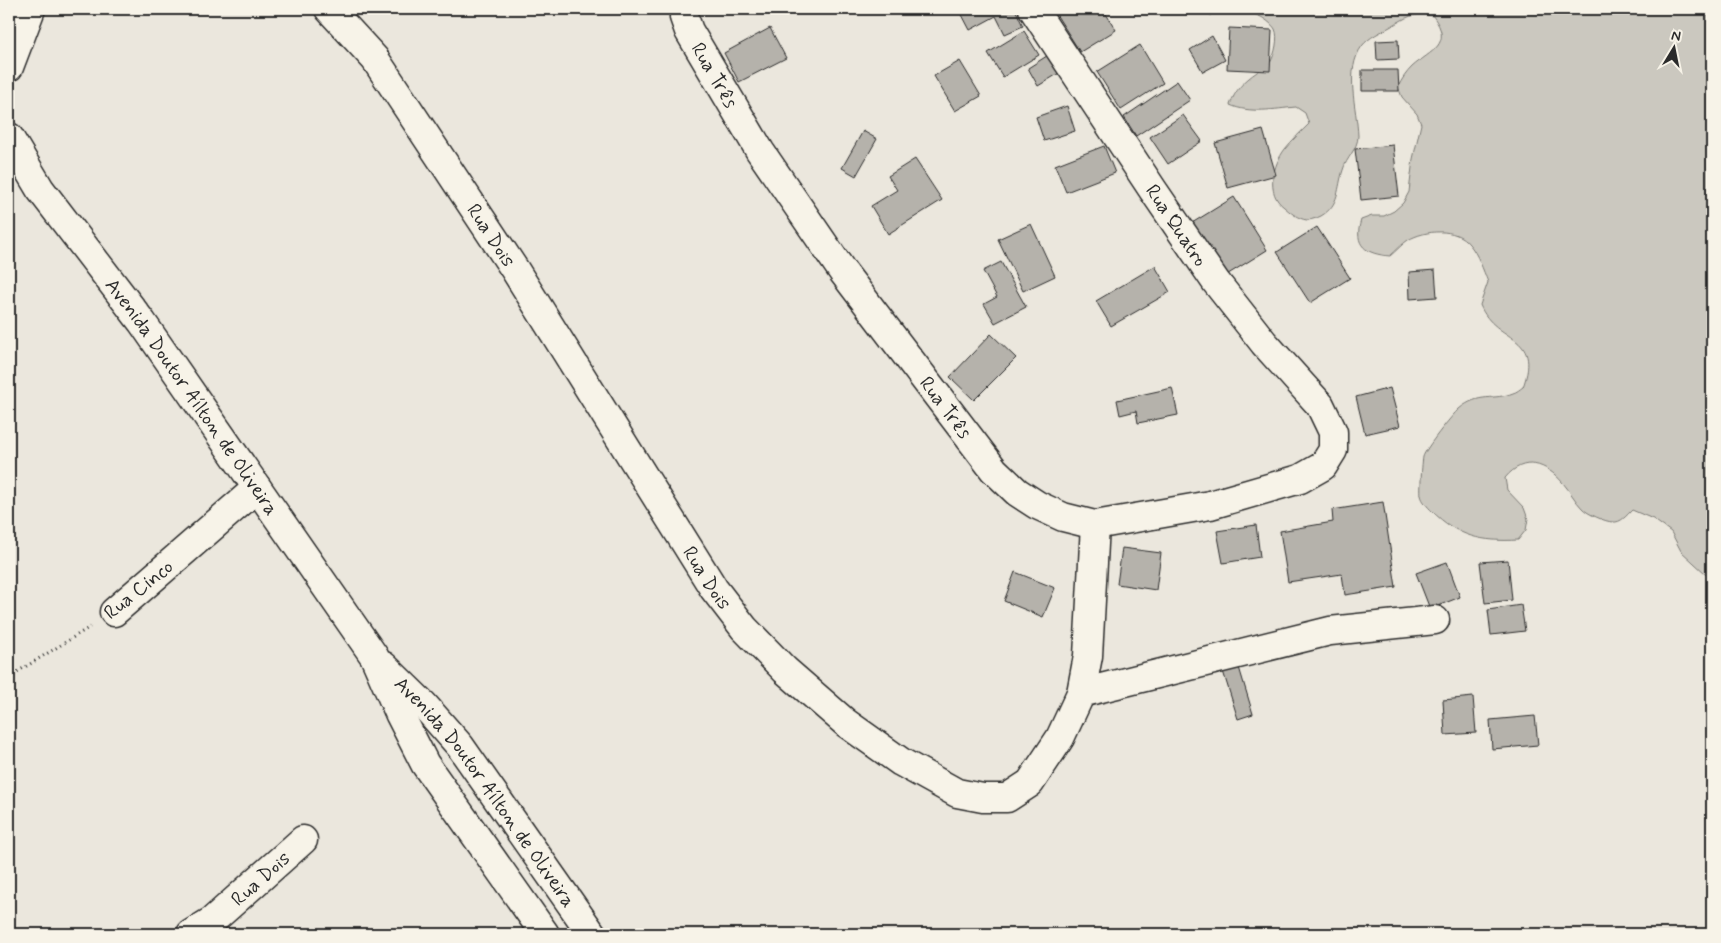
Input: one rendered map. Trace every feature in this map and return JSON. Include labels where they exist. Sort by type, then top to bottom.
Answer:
[{"type":"street","points":[[9,67],[31,9]]},
{"type":"street","name":"Rua Dois","points":[[329,9],[375,59],[424,132],[515,270],[714,589],[744,628],[785,670],[846,723],[901,762],[957,793],[983,798],[1007,798],[1030,783],[1060,738],[1081,693],[1088,656],[1095,525]]},
{"type":"street","name":"Rua Quatro","points":[[1034,9],[1216,282],[1264,343],[1320,405],[1333,432]]},
{"type":"street","name":"Rua Três","points":[[685,13],[689,31],[760,151],[843,272],[994,470],[1017,492],[1037,506],[1063,517],[1095,525],[1210,505],[1300,479],[1322,466],[1333,450],[1333,432]]},
{"type":"street","name":"Avenida Doutor Aílton de Oliveira","points":[[9,137],[40,189],[142,322],[374,656],[423,704],[460,746],[592,934]]},
{"type":"street","name":"Rua Cinco","points":[[114,612],[257,488]]},
{"type":"street","points":[[1081,693],[1330,631],[1435,620]]},
{"type":"street","name":"Avenida Doutor Aílton de Oliveira","points":[[374,656],[400,715],[425,764],[545,934]]},
{"type":"street","name":"Rua Dois","points":[[191,934],[212,921],[303,840]]},
{"type":"path","name":"Rua Cinco","points":[[9,677],[114,612]]},
{"type":"shaded area","points":[[1237,9],[1712,9],[1712,578],[1681,551],[1671,532],[1653,519],[1632,510],[1624,518],[1616,522],[1610,522],[1588,513],[1556,476],[1535,464],[1520,466],[1505,478],[1507,490],[1524,508],[1528,519],[1526,530],[1518,540],[1493,540],[1471,536],[1451,527],[1427,506],[1421,495],[1422,464],[1423,457],[1433,440],[1456,412],[1466,404],[1473,400],[1506,395],[1516,392],[1523,387],[1528,369],[1527,356],[1522,347],[1496,327],[1480,305],[1488,282],[1475,252],[1463,239],[1448,233],[1431,232],[1408,240],[1390,256],[1368,251],[1360,242],[1359,229],[1361,220],[1372,216],[1384,216],[1394,211],[1403,203],[1409,192],[1413,159],[1421,124],[1417,114],[1402,97],[1398,87],[1412,67],[1438,46],[1441,40],[1439,26],[1433,16],[1410,16],[1375,35],[1362,46],[1357,56],[1353,78],[1357,141],[1345,166],[1332,207],[1321,216],[1307,220],[1297,217],[1284,207],[1274,194],[1273,187],[1274,171],[1285,149],[1309,124],[1305,113],[1296,107],[1254,110],[1230,105],[1237,90],[1244,82],[1270,63],[1275,51],[1276,41],[1275,29],[1268,21],[1257,15]]},
{"type":"building","points":[[959,9],[1015,9],[1023,26],[1005,34],[996,16],[970,30]]},
{"type":"building","points":[[1059,9],[1103,9],[1116,30],[1080,52],[1054,11]]},
{"type":"building","points":[[1208,9],[1226,9],[1210,15]]},
{"type":"building","points":[[770,28],[786,58],[739,82],[724,53]]},
{"type":"building","points":[[1229,28],[1272,30],[1270,71],[1227,69]]},
{"type":"building","points":[[1024,31],[1039,55],[1003,77],[988,53]]},
{"type":"building","points":[[1212,36],[1225,60],[1203,72],[1190,50]]},
{"type":"building","points":[[1398,40],[1399,59],[1377,60],[1376,41]]},
{"type":"building","points":[[1140,45],[1163,83],[1121,110],[1097,72]]},
{"type":"building","points":[[1050,54],[1061,72],[1038,86],[1028,68]]},
{"type":"building","points":[[960,61],[981,96],[955,111],[934,76]]},
{"type":"building","points":[[1362,70],[1398,70],[1399,91],[1362,91]]},
{"type":"building","points":[[1177,81],[1190,100],[1136,136],[1124,117]]},
{"type":"building","points":[[1067,106],[1075,131],[1044,141],[1036,117]]},
{"type":"building","points":[[1183,115],[1202,141],[1168,164],[1150,137]]},
{"type":"building","points":[[1263,130],[1276,175],[1228,188],[1215,143]]},
{"type":"building","points":[[863,131],[877,139],[856,176],[842,168]]},
{"type":"building","points":[[1393,145],[1399,196],[1361,200],[1355,149]]},
{"type":"building","points":[[1104,146],[1115,173],[1066,192],[1055,165]]},
{"type":"building","points":[[915,159],[942,200],[888,234],[871,206],[897,190],[888,176]]},
{"type":"building","points":[[1234,197],[1267,250],[1225,276],[1192,223]]},
{"type":"building","points":[[1031,224],[1055,276],[1023,291],[998,239]]},
{"type":"building","points":[[1317,227],[1350,278],[1310,303],[1277,252]]},
{"type":"building","points":[[1001,262],[1026,307],[995,323],[984,304],[997,297],[983,271]]},
{"type":"building","points":[[1155,266],[1170,292],[1111,326],[1096,301]]},
{"type":"building","points":[[1435,270],[1437,297],[1410,299],[1409,272]]},
{"type":"building","points":[[991,334],[1016,358],[974,400],[950,377]]},
{"type":"building","points":[[1172,388],[1178,415],[1138,423],[1136,411],[1120,415],[1117,400]]},
{"type":"building","points":[[1390,388],[1400,426],[1365,434],[1356,397]]},
{"type":"building","points":[[1383,502],[1396,587],[1345,595],[1342,574],[1288,582],[1280,531],[1333,522],[1332,510]]},
{"type":"building","points":[[1256,525],[1260,557],[1223,563],[1217,531]]},
{"type":"building","points":[[1122,548],[1161,553],[1156,590],[1117,584]]},
{"type":"building","points":[[1508,560],[1512,600],[1485,603],[1480,562]]},
{"type":"building","points":[[1447,562],[1460,597],[1430,609],[1416,573]]},
{"type":"building","points":[[1015,572],[1055,588],[1043,617],[1004,601]]},
{"type":"building","points":[[1521,605],[1525,631],[1491,635],[1488,610]]},
{"type":"building","points":[[1238,664],[1253,714],[1238,719],[1222,668]]},
{"type":"building","points":[[1473,697],[1476,733],[1445,735],[1443,700]]},
{"type":"building","points":[[1535,716],[1538,745],[1492,749],[1490,720]]}]
